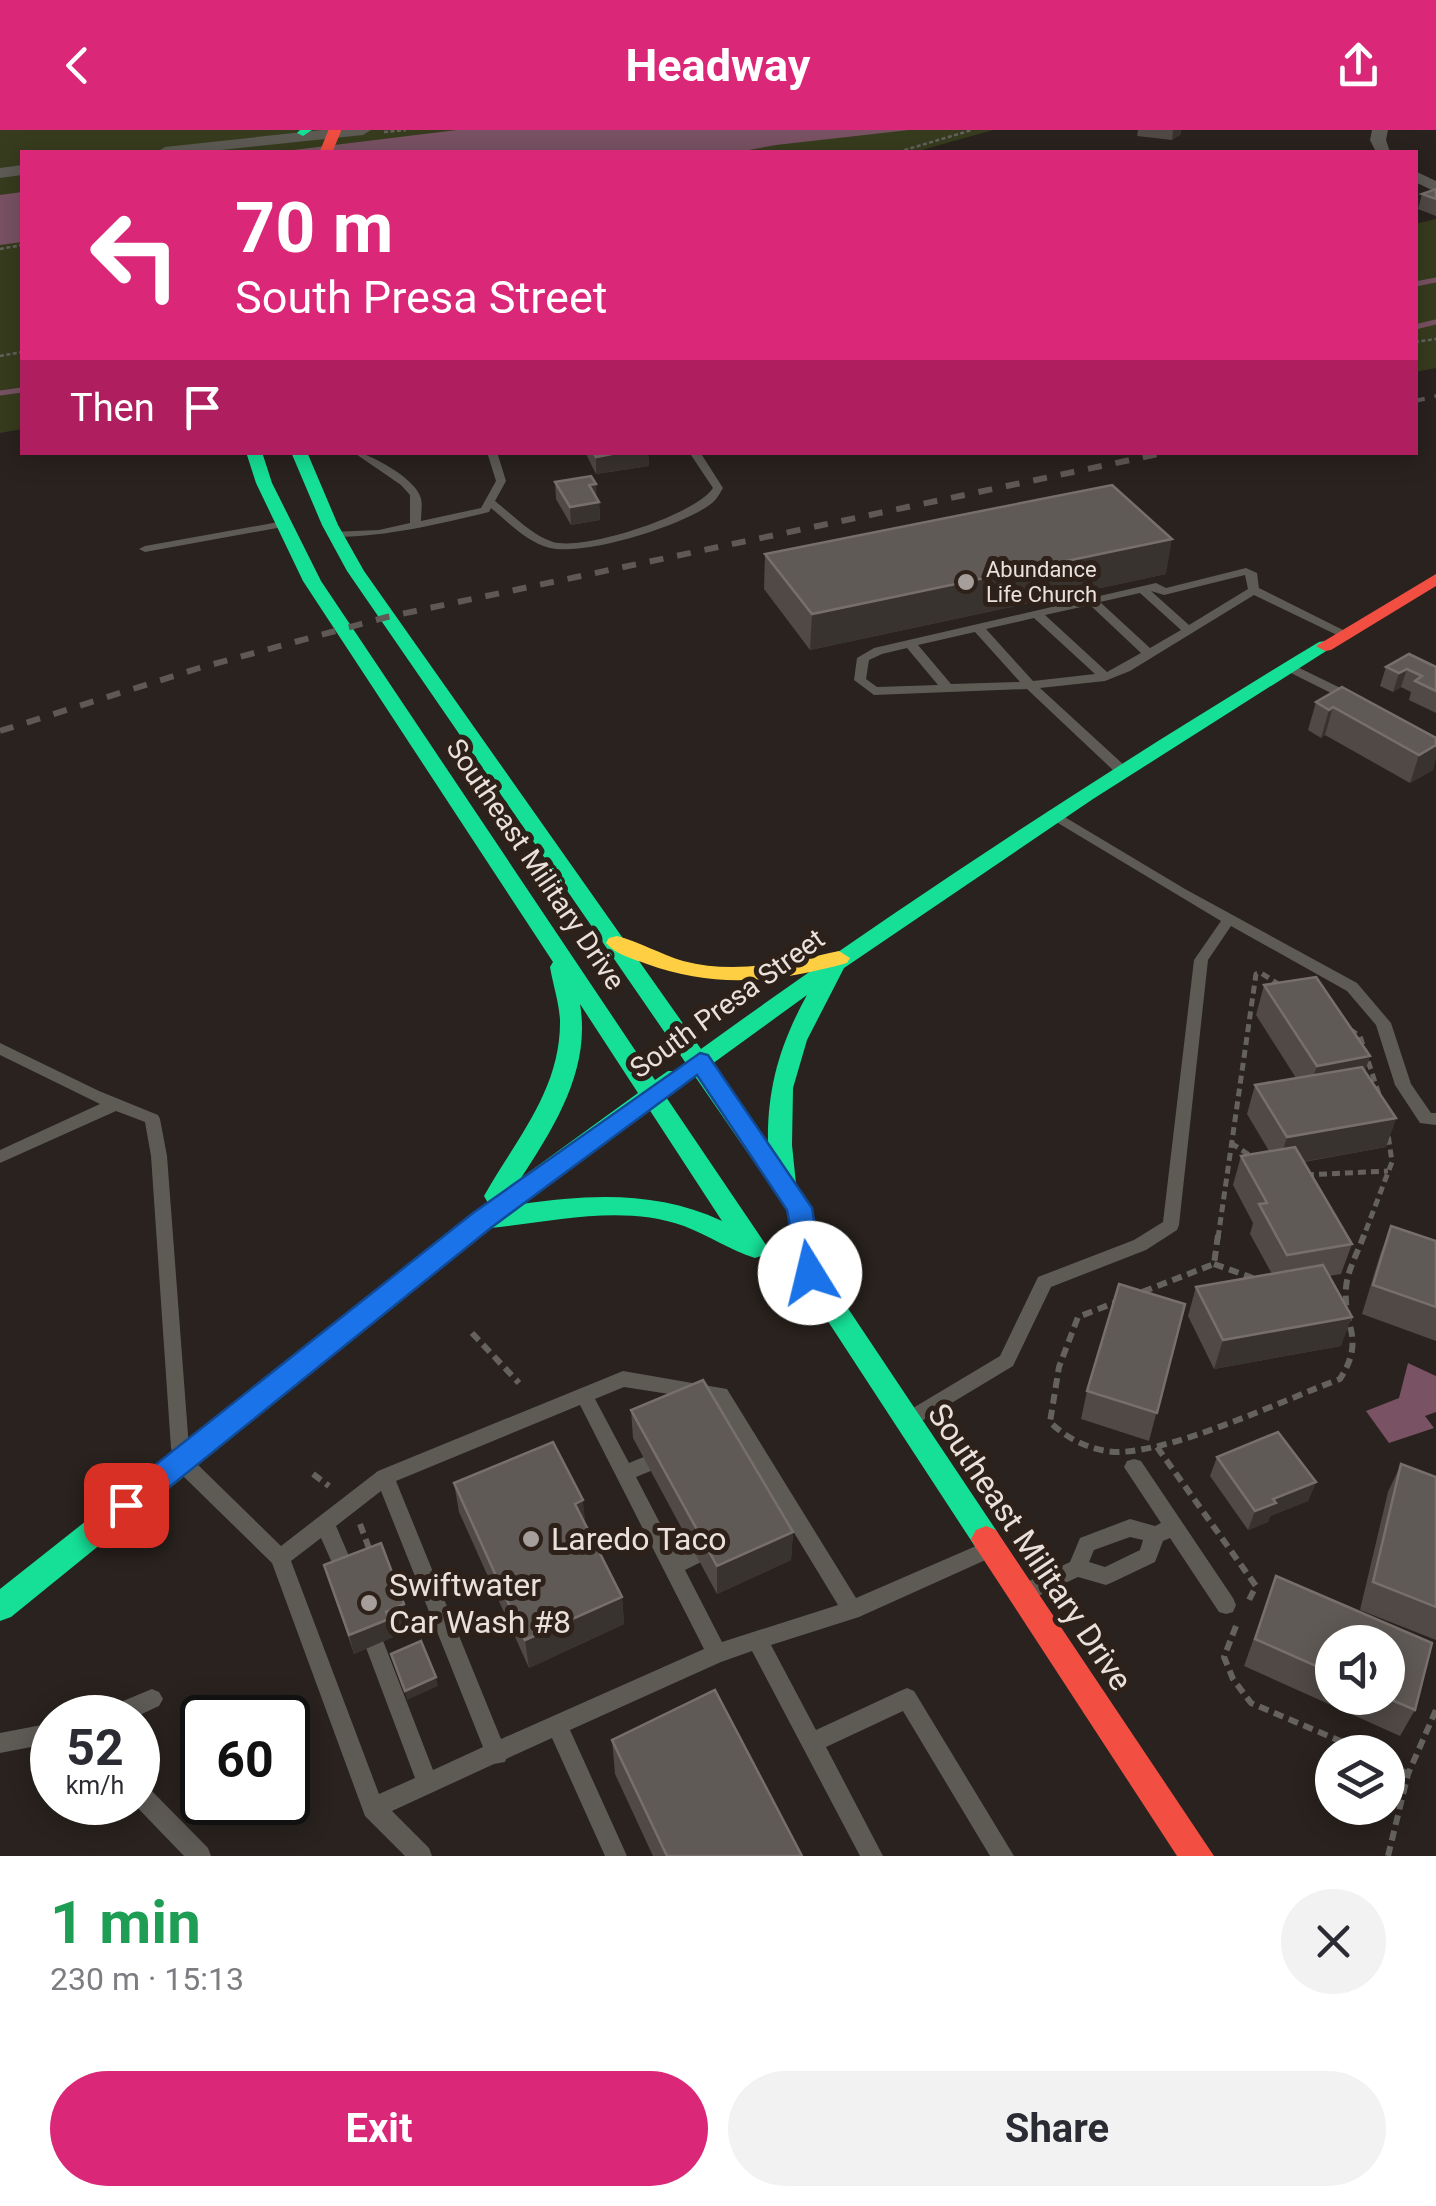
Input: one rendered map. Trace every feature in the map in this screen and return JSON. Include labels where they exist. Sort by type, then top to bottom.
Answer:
[{"type":"main road","name":"Southeast Military Drive","points":[[255,455],[312,582],[753,1247]]},
{"type":"main road","name":"Southeast Military Drive","points":[[300,455],[335,534],[387,616],[799,1208],[810,1273],[1197,1856]]},
{"type":"main road","points":[[289,533],[335,534]]},
{"type":"main road","name":"South Presa Street","points":[[5,1592],[181,1461],[482,1220],[839,958],[1120,769],[1341,632],[1424,596],[1436,578]]},
{"type":"main road","points":[[617,943],[664,967],[694,977],[722,979],[748,978],[839,958]]},
{"type":"main road","points":[[482,1220],[556,1098],[569,1054],[572,1022],[557,950]]},
{"type":"main road","points":[[784,1186],[777,1108],[782,1075],[794,1039],[839,958]]},
{"type":"main road","points":[[482,1220],[573,1206],[623,1204],[686,1217],[810,1273]]},
{"type":"street","points":[[216,146],[256,130]]},
{"type":"street","points":[[182,150],[363,130]]},
{"type":"lane","points":[[363,455],[415,494],[416,527]]},
{"type":"lane","points":[[335,534],[362,535],[416,527],[485,510],[501,480],[493,455]]},
{"type":"lane","points":[[492,503],[546,544],[578,546],[638,530],[705,504],[718,488],[696,455]]},
{"type":"lane","points":[[145,549],[289,533]]},
{"type":"lane","points":[[1240,570],[1251,573],[1254,590],[1105,677],[1030,686],[874,691],[860,680],[863,658],[1092,600],[1156,586],[1164,592],[1240,570]]},
{"type":"lane","points":[[1142,589],[1188,630]]},
{"type":"lane","points":[[1254,590],[1341,632]]},
{"type":"lane","points":[[1092,600],[1149,654]]},
{"type":"lane","points":[[1036,613],[1105,677]]},
{"type":"lane","points":[[977,627],[1030,686],[1120,769]]},
{"type":"lane","points":[[910,645],[947,688]]},
{"type":"lane","points":[[1287,666],[1360,702]]},
{"type":"lane","points":[[1053,814],[1229,920],[1352,987],[1384,1023],[1403,1085],[1426,1119],[1436,1118]]},
{"type":"lane","points":[[908,1422],[1008,1361],[1044,1282],[1140,1246],[1171,1225],[1201,960],[1229,920]]},
{"type":"lane","points":[[0,1048],[152,1118],[170,1291],[181,1461],[280,1558],[372,1808],[421,1856]]},
{"type":"lane","points":[[0,1157],[116,1104]]},
{"type":"lane","points":[[280,1558],[385,1476],[623,1379],[720,1394],[852,1610]]},
{"type":"lane","points":[[584,1394],[717,1652]]},
{"type":"lane","points":[[717,1433],[738,1424]]},
{"type":"lane","points":[[624,1473],[646,1464]]},
{"type":"lane","points":[[740,1473],[763,1464]]},
{"type":"lane","points":[[1134,1467],[1164,1531],[1226,1606]]},
{"type":"lane","points":[[385,1476],[497,1754]]},
{"type":"lane","points":[[646,1514],[668,1504]]},
{"type":"lane","points":[[769,1522],[792,1512]]},
{"type":"lane","points":[[325,1523],[348,1576]]},
{"type":"lane","points":[[1077,1568],[1087,1544],[1130,1528],[1164,1531]]},
{"type":"lane","points":[[1022,1594],[1077,1568],[1106,1576],[1148,1556],[1164,1531]]},
{"type":"lane","points":[[372,1808],[717,1652],[852,1610],[991,1549]]},
{"type":"lane","points":[[672,1566],[696,1556]]},
{"type":"lane","points":[[758,1640],[872,1856]]},
{"type":"lane","points":[[375,1645],[428,1784]]},
{"type":"lane","points":[[812,1743],[907,1698],[1003,1856]]},
{"type":"lane","points":[[556,1726],[616,1856]]},
{"type":"lane","points":[[0,1742],[30,1737]]},
{"type":"lane","points":[[160,1815],[200,1856]]},
{"type":"path","points":[[905,150],[972,130]]},
{"type":"path","points":[[1214,1264],[1256,974],[1261,973],[1365,1041],[1392,1144],[1388,1171],[1346,1283],[1345,1298],[1358,1343],[1352,1364],[1340,1380],[1157,1447],[1115,1452],[1067,1438],[1050,1422],[1052,1394],[1069,1330],[1078,1316],[1214,1264],[1258,1279]]},
{"type":"path","points":[[1231,1144],[1259,1161]]},
{"type":"path","points":[[1289,1170],[1305,1175],[1388,1171]]},
{"type":"path","points":[[1330,1286],[1346,1283]]},
{"type":"path","points":[[472,1333],[519,1382]]},
{"type":"path","points":[[1157,1447],[1256,1586],[1224,1657],[1234,1680],[1251,1703],[1326,1735]]},
{"type":"path","points":[[313,1474],[329,1486]]},
{"type":"path","points":[[359,1521],[374,1563]]},
{"type":"path","points":[[1388,1856],[1408,1774],[1436,1710]]},
{"type":"green space","points":[[0,130],[993,130],[922,150],[20,150],[20,429],[0,433]]},
{"type":"green space","points":[[1436,219],[1436,368],[1418,371],[1418,223]]},
{"type":"shaded area","points":[[457,130],[909,130],[749,150],[293,150]]},
{"type":"shaded area","points":[[20,192],[20,242],[0,245],[0,195]]},
{"type":"shaded area","points":[[1408,1363],[1436,1376],[1436,1412],[1425,1416],[1434,1428],[1389,1443],[1366,1411],[1399,1398]]},
{"type":"building","points":[[1436,189],[1436,199],[1422,194]]},
{"type":"building","points":[[591,476],[596,484],[589,485],[599,502],[570,507],[555,482]]},
{"type":"building","points":[[1112,485],[1172,539],[812,614],[765,554]]},
{"type":"building","points":[[1409,654],[1436,667],[1436,691],[1415,681],[1422,676],[1407,669],[1399,673],[1386,667]]},
{"type":"building","points":[[1342,687],[1436,738],[1436,745],[1419,755],[1333,707],[1329,710],[1316,702]]},
{"type":"building","points":[[1316,977],[1370,1056],[1317,1066],[1264,985]]},
{"type":"building","points":[[1362,1067],[1396,1118],[1287,1137],[1255,1085]]},
{"type":"building","points":[[1295,1147],[1352,1244],[1287,1255],[1259,1204],[1267,1203],[1241,1156]]},
{"type":"building","points":[[1391,1226],[1436,1241],[1436,1307],[1373,1285]]},
{"type":"building","points":[[1323,1265],[1352,1317],[1223,1340],[1196,1287]]},
{"type":"building","points":[[1119,1284],[1185,1304],[1157,1413],[1087,1391]]},
{"type":"building","points":[[703,1380],[793,1532],[717,1566],[631,1410]]},
{"type":"building","points":[[1278,1432],[1316,1482],[1273,1499],[1276,1503],[1255,1511],[1217,1457]]},
{"type":"building","points":[[553,1442],[583,1500],[575,1504],[622,1597],[525,1640],[454,1483]]},
{"type":"building","points":[[1401,1464],[1436,1477],[1436,1607],[1373,1582]]},
{"type":"building","name":"Swiftwater Car Wash #8","points":[[381,1543],[404,1604],[386,1612],[389,1619],[349,1635],[324,1565]]},
{"type":"building","points":[[1276,1576],[1390,1625],[1315,1625],[1315,1665],[1255,1639]]},
{"type":"building","points":[[1405,1631],[1432,1643],[1415,1710],[1405,1706]]},
{"type":"building","points":[[421,1641],[436,1677],[405,1691],[391,1654]]},
{"type":"building","points":[[715,1690],[802,1856],[667,1856],[612,1740]]},
{"type":"waterway","points":[[1418,283],[1436,280]]},
{"type":"waterway","points":[[1418,326],[1436,322]]},
{"type":"waterway","points":[[0,393],[20,390]]},
{"type":"railway","points":[[1418,400],[1436,396]]},
{"type":"railway","points":[[0,731],[199,668],[387,617],[1154,455]]},
{"type":"traffic: fast","points":[[303,133],[306,130]]},
{"type":"traffic: fast","points":[[255,455],[264,483],[312,581],[753,1247]]},
{"type":"traffic: fast","points":[[300,455],[330,525],[356,571],[799,1208],[810,1273],[986,1539]]},
{"type":"traffic: fast","points":[[700,1061],[1008,846],[1325,646]]},
{"type":"traffic: fast","points":[[784,1182],[779,1114],[787,1064],[806,1016],[839,958]]},
{"type":"traffic: fast","points":[[497,1196],[548,1113],[565,1068],[571,1020],[561,967]]},
{"type":"traffic: fast","points":[[0,1607],[483,1220],[676,1077]]},
{"type":"traffic: fast","points":[[491,1219],[588,1207],[636,1207],[684,1216],[755,1248]]},
{"type":"traffic: slow","points":[[617,943],[677,967],[726,975],[777,971],[839,958]]},
{"type":"traffic: jam","points":[[327,150],[335,130]]},
{"type":"traffic: jam","points":[[1325,646],[1436,579]]},
{"type":"traffic: jam","points":[[986,1539],[1197,1856]]},
{"type":"place","name":"Abundance Life Church","points":[[966,582]]},
{"type":"place","name":"Laredo Taco","points":[[531,1539]]},
{"type":"place","name":"Swiftwater Car Wash #8","points":[[369,1603]]},
{"type":"route","points":[[126,1505],[482,1220],[700,1061],[799,1208],[810,1273]]}]
